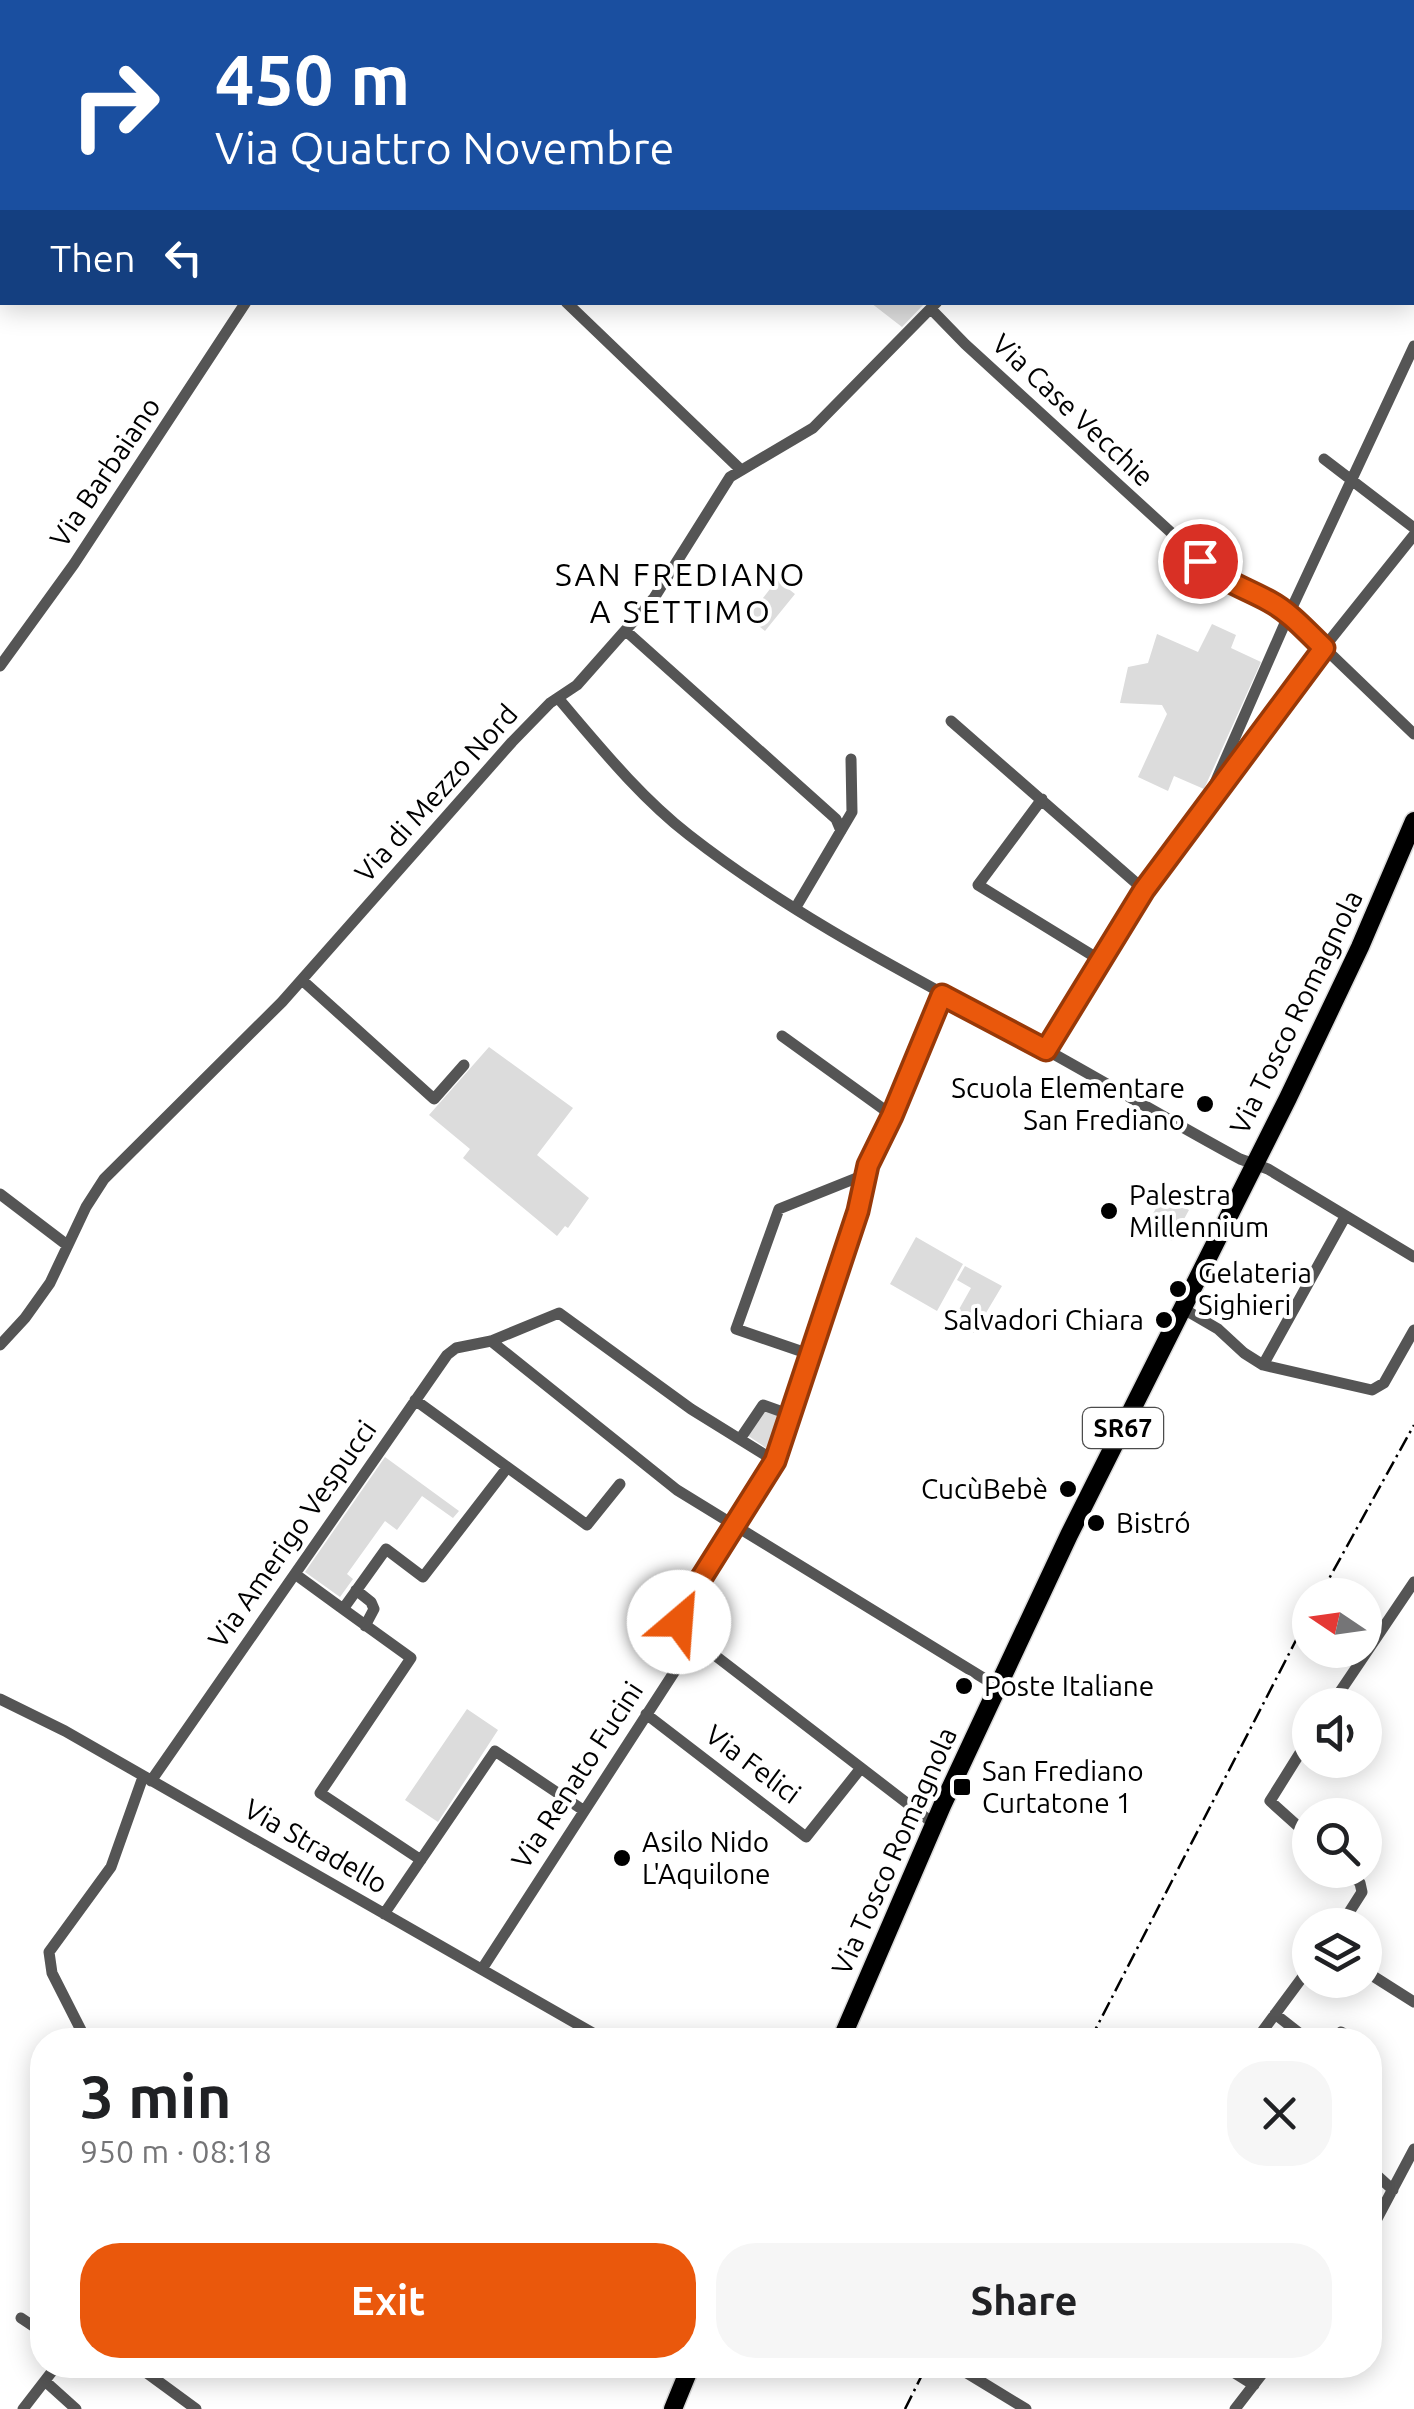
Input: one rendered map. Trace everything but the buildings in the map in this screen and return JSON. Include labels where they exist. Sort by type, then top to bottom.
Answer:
[{"type":"main road","name":"Via Tosco Romagnola","points":[[846,2028],[934,1824],[1069,1535],[1360,946],[1414,821]]},
{"type":"main road","points":[[673,2409],[686,2378]]},
{"type":"street","name":"Via Barbaiano","points":[[0,666],[74,564],[244,305]]},
{"type":"street","points":[[569,305],[740,469]]},
{"type":"street","name":"Via di Mezzo Nord","points":[[0,1345],[38,1302],[104,1179],[302,980],[482,776],[558,698],[577,686],[654,598],[724,483],[740,469],[812,428],[934,306]]},
{"type":"street","name":"Via Case Vecchie","points":[[934,306],[965,344],[1222,580],[1289,614],[1414,734]]},
{"type":"street","points":[[1211,796],[1289,614],[1414,346]]},
{"type":"street","points":[[1324,459],[1414,528]]},
{"type":"street","points":[[1046,1050],[1144,890],[1211,796],[1414,535]]},
{"type":"street","points":[[626,630],[836,819],[841,830]]},
{"type":"street","points":[[558,698],[664,814],[716,856],[942,995],[1240,1159],[1255,1163],[1410,1253],[1414,1265]]},
{"type":"street","points":[[950,721],[1144,890]]},
{"type":"street","points":[[796,908],[853,807],[851,759]]},
{"type":"street","points":[[1042,799],[978,885],[1100,960]]},
{"type":"street","points":[[302,980],[434,1099],[464,1065]]},
{"type":"street","points":[[934,1824],[695,1640],[679,1622],[680,1612],[775,1461],[858,1211],[864,1175],[942,995]]},
{"type":"street","points":[[782,1036],[892,1116]]},
{"type":"street","points":[[812,1355],[736,1329],[778,1209],[864,1175]]},
{"type":"street","points":[[0,1194],[67,1246]]},
{"type":"street","points":[[1263,1365],[1345,1217]]},
{"type":"street","points":[[1182,1308],[1218,1329],[1263,1365],[1372,1390],[1384,1383],[1413,1332]]},
{"type":"street","name":"Via Amerigo Vespucci","points":[[80,2028],[48,1964],[49,1952],[111,1867],[147,1779],[450,1351],[491,1341],[559,1313],[740,1439]]},
{"type":"street","points":[[491,1341],[677,1490],[998,1687]]},
{"type":"street","points":[[415,1400],[587,1526],[620,1484]]},
{"type":"street","points":[[775,1461],[740,1439],[763,1405],[791,1415]]},
{"type":"street","points":[[342,1609],[386,1549],[423,1577],[507,1468]]},
{"type":"street","points":[[295,1574],[412,1658],[320,1793],[420,1860]]},
{"type":"street","points":[[1342,1688],[1414,1582]]},
{"type":"street","points":[[356,1590],[372,1602],[374,1609],[365,1626]]},
{"type":"street","name":"Via Renato Fucini","points":[[482,1969],[695,1640]]},
{"type":"street","name":"Via Stradello","points":[[0,1699],[52,1724],[584,2028]]},
{"type":"street","name":"Via Felici","points":[[646,1714],[806,1837],[861,1768]]},
{"type":"street","points":[[384,1914],[496,1750],[583,1810]]},
{"type":"street","points":[[1292,1766],[1270,1801],[1292,1821]]},
{"type":"street","points":[[1382,1982],[1414,2002]]},
{"type":"street","points":[[1265,2028],[1292,1991]]},
{"type":"street","points":[[1275,2014],[1293,2028]]},
{"type":"street","points":[[1382,2210],[1414,2149]]},
{"type":"street","points":[[1382,2180],[1393,2190]]},
{"type":"street","points":[[22,2318],[30,2324]]},
{"type":"street","points":[[23,2409],[49,2378]]},
{"type":"street","points":[[154,2378],[196,2409]]},
{"type":"street","points":[[975,2378],[1026,2409]]},
{"type":"street","points":[[1243,2378],[1254,2385]]},
{"type":"street","points":[[1235,2409],[1259,2378]]},
{"type":"street","points":[[46,2382],[76,2409]]},
{"type":"shaded area","points":[[874,305],[923,305],[902,327]]},
{"type":"shaded area","points":[[777,580],[795,594],[765,631],[748,617]]},
{"type":"shaded area","points":[[1212,624],[1236,635],[1231,648],[1261,662],[1204,789],[1174,776],[1168,791],[1138,777],[1167,714],[1162,705],[1120,703],[1128,667],[1148,663],[1157,634],[1198,652]]},
{"type":"shaded area","points":[[489,1047],[573,1108],[537,1155],[589,1198],[568,1228],[565,1226],[557,1236],[463,1158],[470,1149],[429,1115]]},
{"type":"shaded area","points":[[1163,1196],[1189,1210],[1172,1241],[1146,1226]]},
{"type":"shaded area","points":[[916,1237],[963,1264],[937,1311],[890,1284]]},
{"type":"shaded area","points":[[965,1266],[1002,1286],[974,1333],[953,1320],[971,1288],[957,1280]]},
{"type":"shaded area","points":[[765,1409],[784,1416],[769,1450],[747,1435]]},
{"type":"shaded area","points":[[385,1457],[459,1511],[453,1518],[422,1496],[397,1530],[385,1521],[347,1574],[353,1579],[340,1597],[305,1572]]},
{"type":"shaded area","points":[[467,1709],[498,1730],[438,1822],[405,1800]]},
{"type":"railway","points":[[1329,1578],[1414,1425]]},
{"type":"railway","points":[[1096,2028],[1292,1648]]},
{"type":"railway","points":[[905,2409],[920,2378]]},
{"type":"place","name":"Scuola Elementare San Frediano","points":[[1205,1104]]},
{"type":"place","name":"Palestra Millennium","points":[[1109,1211]]},
{"type":"place","name":"Gelateria Sighieri","points":[[1178,1289]]},
{"type":"place","name":"Salvadori Chiara","points":[[1164,1320]]},
{"type":"place","name":"CucùBebè","points":[[1068,1489]]},
{"type":"place","name":"Bistró","points":[[1096,1523]]},
{"type":"place","name":"Poste Italiane","points":[[964,1686]]},
{"type":"place","name":"San Frediano Curtatone 1","points":[[962,1787]]},
{"type":"place","name":"Asilo Nido L'Aquilone","points":[[622,1858]]},
{"type":"district","name":"SAN FREDIANO A SETTIMO","points":[[681,594]]},
{"type":"route","points":[[679,1622],[680,1612],[775,1461],[858,1211],[864,1175],[942,995],[1046,1050],[1144,890],[1324,648],[1289,614],[1222,580],[1200,561]]}]
